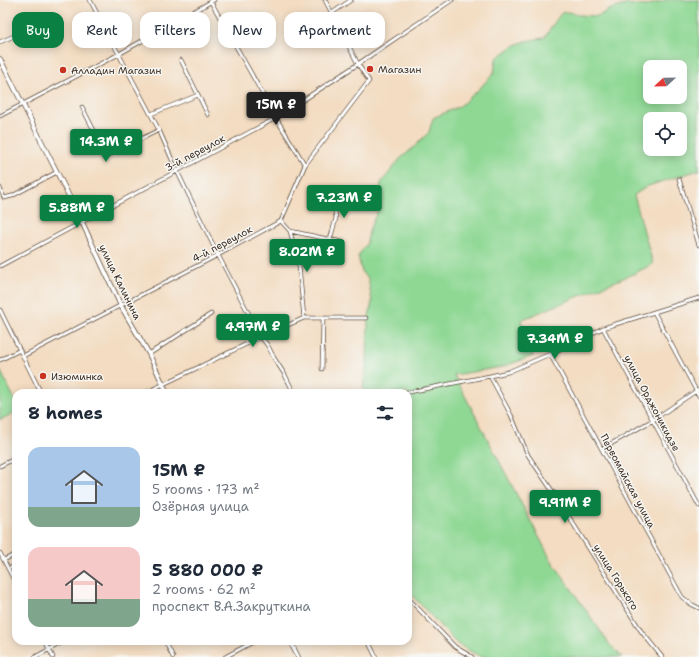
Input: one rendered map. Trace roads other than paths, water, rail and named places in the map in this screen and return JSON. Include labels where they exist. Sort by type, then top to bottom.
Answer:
[{"type":"main road","name":"улица Калинина","points":[[0,59],[82,222],[121,306],[149,354],[165,389]]},
{"type":"main road","points":[[292,645],[298,657]]},
{"type":"street","points":[[90,0],[151,114],[218,255],[261,336],[286,375],[292,389]]},
{"type":"street","points":[[325,0],[331,12]]},
{"type":"street","points":[[333,12],[351,0]]},
{"type":"street","name":"3-й переулок","points":[[0,266],[276,118],[452,0]]},
{"type":"street","points":[[0,116],[119,54],[212,1],[276,118],[306,165]]},
{"type":"street","points":[[0,42],[12,37]]},
{"type":"street","points":[[304,318],[299,266],[290,231],[281,221],[306,165],[369,81],[350,48]]},
{"type":"street","points":[[181,60],[208,115]]},
{"type":"street","points":[[151,114],[198,95]]},
{"type":"street","points":[[82,107],[107,156],[159,130]]},
{"type":"street","points":[[0,188],[4,198],[12,196],[57,172]]},
{"type":"street","points":[[679,179],[699,245]]},
{"type":"street","points":[[330,240],[340,194]]},
{"type":"street","name":"4-й переулок","points":[[22,356],[121,306],[281,221]]},
{"type":"street","points":[[290,231],[342,242]]},
{"type":"street","points":[[412,391],[508,372],[550,354],[603,328],[699,298]]},
{"type":"street","points":[[0,310],[39,389]]},
{"type":"street","points":[[654,312],[698,390],[699,396]]},
{"type":"street","points":[[149,354],[211,314]]},
{"type":"street","points":[[153,389],[261,336],[304,318],[366,318]]},
{"type":"street","points":[[322,370],[323,318]]},
{"type":"street","name":"улица Орджоникидзе","points":[[603,328],[699,506]]},
{"type":"street","points":[[0,360],[20,350]]},
{"type":"street","name":"Первомайская улица","points":[[550,354],[682,597],[699,608]]},
{"type":"street","name":"улица Горького","points":[[490,376],[511,415],[528,455],[641,631],[662,657]]},
{"type":"street","points":[[602,450],[653,420],[698,390]]},
{"type":"street","points":[[0,466],[12,460]]},
{"type":"street","points":[[0,553],[12,576]]},
{"type":"street","points":[[4,560],[12,556]]},
{"type":"street","points":[[8,569],[12,567]]},
{"type":"street","points":[[412,602],[455,647],[472,657]]},
{"type":"street","points":[[47,645],[53,657]]},
{"type":"street","points":[[35,657],[57,645]]},
{"type":"street","points":[[167,645],[173,657]]},
{"type":"street","points":[[225,657],[248,645]]},
{"type":"street","points":[[370,645],[376,657]]},
{"type":"place","name":"Магазин","points":[[370,69]]},
{"type":"place","name":"Алладин Магазин","points":[[63,70]]},
{"type":"place","name":"Изюминка","points":[[43,376]]}]
